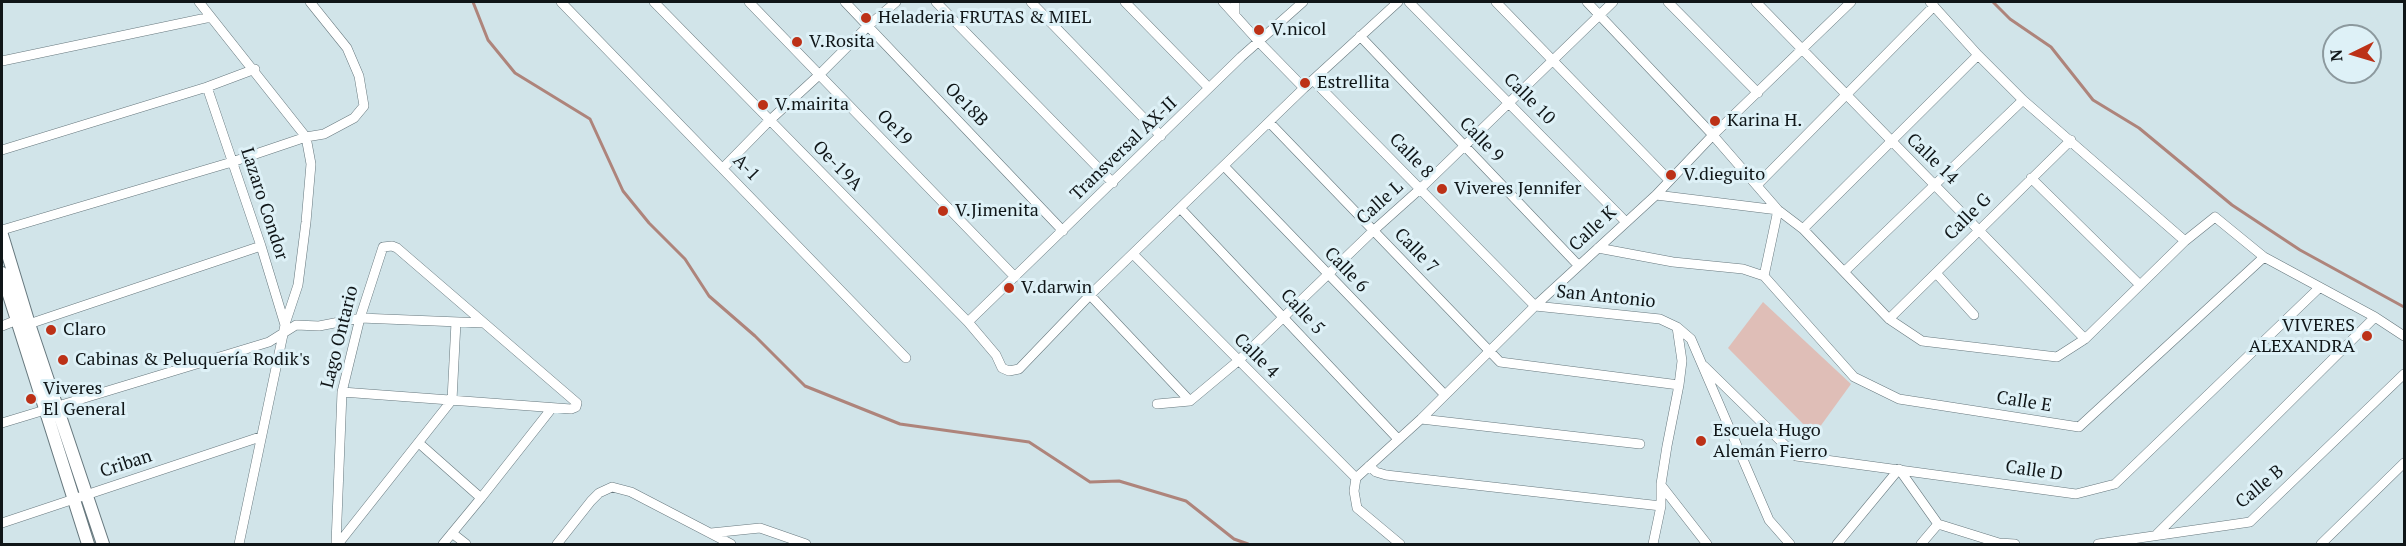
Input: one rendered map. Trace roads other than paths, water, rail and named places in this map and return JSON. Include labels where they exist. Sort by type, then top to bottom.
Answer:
[{"type":"main road","points":[[2,235],[23,322]]},
{"type":"main road","points":[[2,273],[23,322],[52,408],[79,497],[88,544]]},
{"type":"main road","points":[[79,497],[103,544]]},
{"type":"street","points":[[199,2],[255,69],[306,137],[311,164],[298,285],[284,329],[239,544]]},
{"type":"street","points":[[2,230],[232,162],[306,137],[324,134],[354,118],[364,106],[359,76],[347,48],[310,2]]},
{"type":"street","name":"A-1","points":[[561,2],[906,358]]},
{"type":"street","name":"Oe-19A","points":[[654,2],[968,322],[996,355],[1005,370],[1019,369],[1090,295]]},
{"type":"street","name":"Oe19","points":[[749,2],[1015,277]]},
{"type":"street","name":"Oe18B","points":[[845,2],[1064,231]]},
{"type":"street","points":[[723,168],[868,26],[896,2]]},
{"type":"street","points":[[936,2],[1113,183]]},
{"type":"street","points":[[1031,2],[1161,136]]},
{"type":"street","points":[[1125,2],[1209,88]]},
{"type":"street","points":[[1223,2],[1304,88]]},
{"type":"street","points":[[1235,2],[1235,14]]},
{"type":"street","name":"Transversal AX-II","points":[[968,322],[1209,88],[1303,2]]},
{"type":"street","points":[[1190,401],[1090,295],[1134,255],[1304,88],[1398,2]]},
{"type":"street","name":"Calle 10","points":[[1408,2],[1625,221]]},
{"type":"street","points":[[1496,2],[1669,180]]},
{"type":"street","points":[[1587,2],[1713,135],[1778,210],[1803,229],[1889,319],[1922,341],[2057,357],[2085,339],[2139,284],[2185,241],[2215,217],[2264,257],[2375,317],[2404,336]]},
{"type":"street","name":"Calle L","points":[[1190,401],[1238,361],[1613,2]]},
{"type":"street","points":[[1668,2],[1758,93]]},
{"type":"street","name":"Calle 14","points":[[1756,2],[2085,339]]},
{"type":"street","name":"Calle K","points":[[1356,478],[1445,396],[1578,265],[1656,195],[1713,135],[1804,49],[1847,3]]},
{"type":"street","points":[[1757,185],[1932,4],[1978,55],[2024,100],[2185,241]]},
{"type":"street","points":[[2,60],[211,17]]},
{"type":"street","name":"Calle 9","points":[[1360,36],[1578,265]]},
{"type":"street","points":[[1803,229],[1978,55]]},
{"type":"street","points":[[2,150],[207,87],[255,69]]},
{"type":"street","name":"Calle 8","points":[[1313,80],[1535,306]]},
{"type":"street","name":"Lazaro Condor","points":[[207,87],[261,246],[284,329]]},
{"type":"street","points":[[1845,271],[2024,100]]},
{"type":"street","name":"Calle 7","points":[[1269,122],[1500,362],[1679,385]]},
{"type":"street","name":"Calle G","points":[[1889,319],[2071,140]]},
{"type":"street","name":"Calle 6","points":[[1224,166],[1445,396]]},
{"type":"street","points":[[2031,178],[2139,284]]},
{"type":"street","points":[[1656,195],[1778,210]]},
{"type":"street","name":"Calle 5","points":[[1181,209],[1398,439]]},
{"type":"street","points":[[1598,248],[1673,262],[1743,269],[1764,276],[1778,210]]},
{"type":"street","points":[[2,326],[23,322],[261,246]]},
{"type":"street","name":"Lago Ontario","points":[[337,544],[342,392],[355,319],[383,247],[397,248],[484,323]]},
{"type":"street","name":"Calle 4","points":[[1134,255],[1356,478]]},
{"type":"street","name":"Calle E","points":[[1764,276],[1854,377],[1899,399],[2079,427],[2264,257]]},
{"type":"street","points":[[1936,273],[1974,315]]},
{"type":"street","name":"Calle D","points":[[1704,366],[1796,456],[2076,494],[2115,484],[2319,288]]},
{"type":"street","name":"San Antonio","points":[[1535,306],[1660,319],[1677,327],[1691,339],[1769,520],[1790,544]]},
{"type":"street","points":[[2157,534],[2375,317]]},
{"type":"street","points":[[2,423],[269,342],[284,329],[296,324],[319,326],[355,319],[484,323],[577,403],[576,407],[571,409],[342,392]]},
{"type":"street","points":[[337,544],[420,444],[452,400],[456,322]]},
{"type":"street","points":[[1653,544],[1661,506],[1661,484],[1682,361],[1677,327]]},
{"type":"street","points":[[1682,361],[1688,357],[1699,356]]},
{"type":"street","name":"Calle B","points":[[2098,544],[2250,522],[2404,374]]},
{"type":"street","points":[[1156,404],[1190,401]]},
{"type":"street","points":[[443,544],[552,408]]},
{"type":"street","points":[[1421,419],[1640,444]]},
{"type":"street","name":"Criban","points":[[2,523],[260,438]]},
{"type":"street","points":[[420,444],[481,498]]},
{"type":"street","points":[[2321,544],[2404,463]]},
{"type":"street","points":[[1369,466],[1376,472],[1386,474],[1661,506]]},
{"type":"street","points":[[1837,544],[1899,470],[1938,524],[1999,544],[2015,544]]},
{"type":"street","points":[[1356,478],[1354,490],[1357,508],[1400,544]]},
{"type":"street","points":[[1661,484],[1707,544]]},
{"type":"street","points":[[557,544],[591,501],[599,493],[612,488],[631,492],[731,544]]},
{"type":"street","points":[[1921,544],[1938,524]]},
{"type":"street","points":[[711,533],[760,528],[806,544]]},
{"type":"street","points":[[452,533],[466,544]]},
{"type":"waterway","points":[[473,2],[488,40],[515,73],[590,119],[623,191],[649,223],[685,259],[709,296],[755,336],[805,386],[900,424],[1029,442],[1090,482],[1119,481],[1186,501],[1234,539],[1248,544]]},
{"type":"waterway","points":[[1993,2],[2010,19],[2051,47],[2093,100],[2139,128],[2232,205],[2300,250],[2404,307]]},
{"type":"place","name":"Heladeria FRUTAS & MIEL","points":[[866,18]]},
{"type":"place","name":"V.nicol","points":[[1259,30]]},
{"type":"place","name":"V.Rosita","points":[[797,42]]},
{"type":"place","name":"Estrellita","points":[[1305,83]]},
{"type":"place","name":"V.mairita","points":[[763,105]]},
{"type":"place","name":"Karina H.","points":[[1715,121]]},
{"type":"place","name":"V.dieguito","points":[[1671,175]]},
{"type":"place","name":"Viveres Jennifer","points":[[1442,189]]},
{"type":"place","name":"V.Jimenita","points":[[943,211]]},
{"type":"place","name":"V.darwin","points":[[1009,288]]},
{"type":"place","name":"Claro","points":[[51,330]]},
{"type":"place","name":"VIVERES ALEXANDRA","points":[[2367,336]]},
{"type":"place","name":"Cabinas & Peluquería Rodik's","points":[[63,360]]},
{"type":"place","name":"Viveres El General","points":[[31,399]]},
{"type":"place","name":"Escuela Hugo Alemán Fierro","points":[[1701,441]]}]
